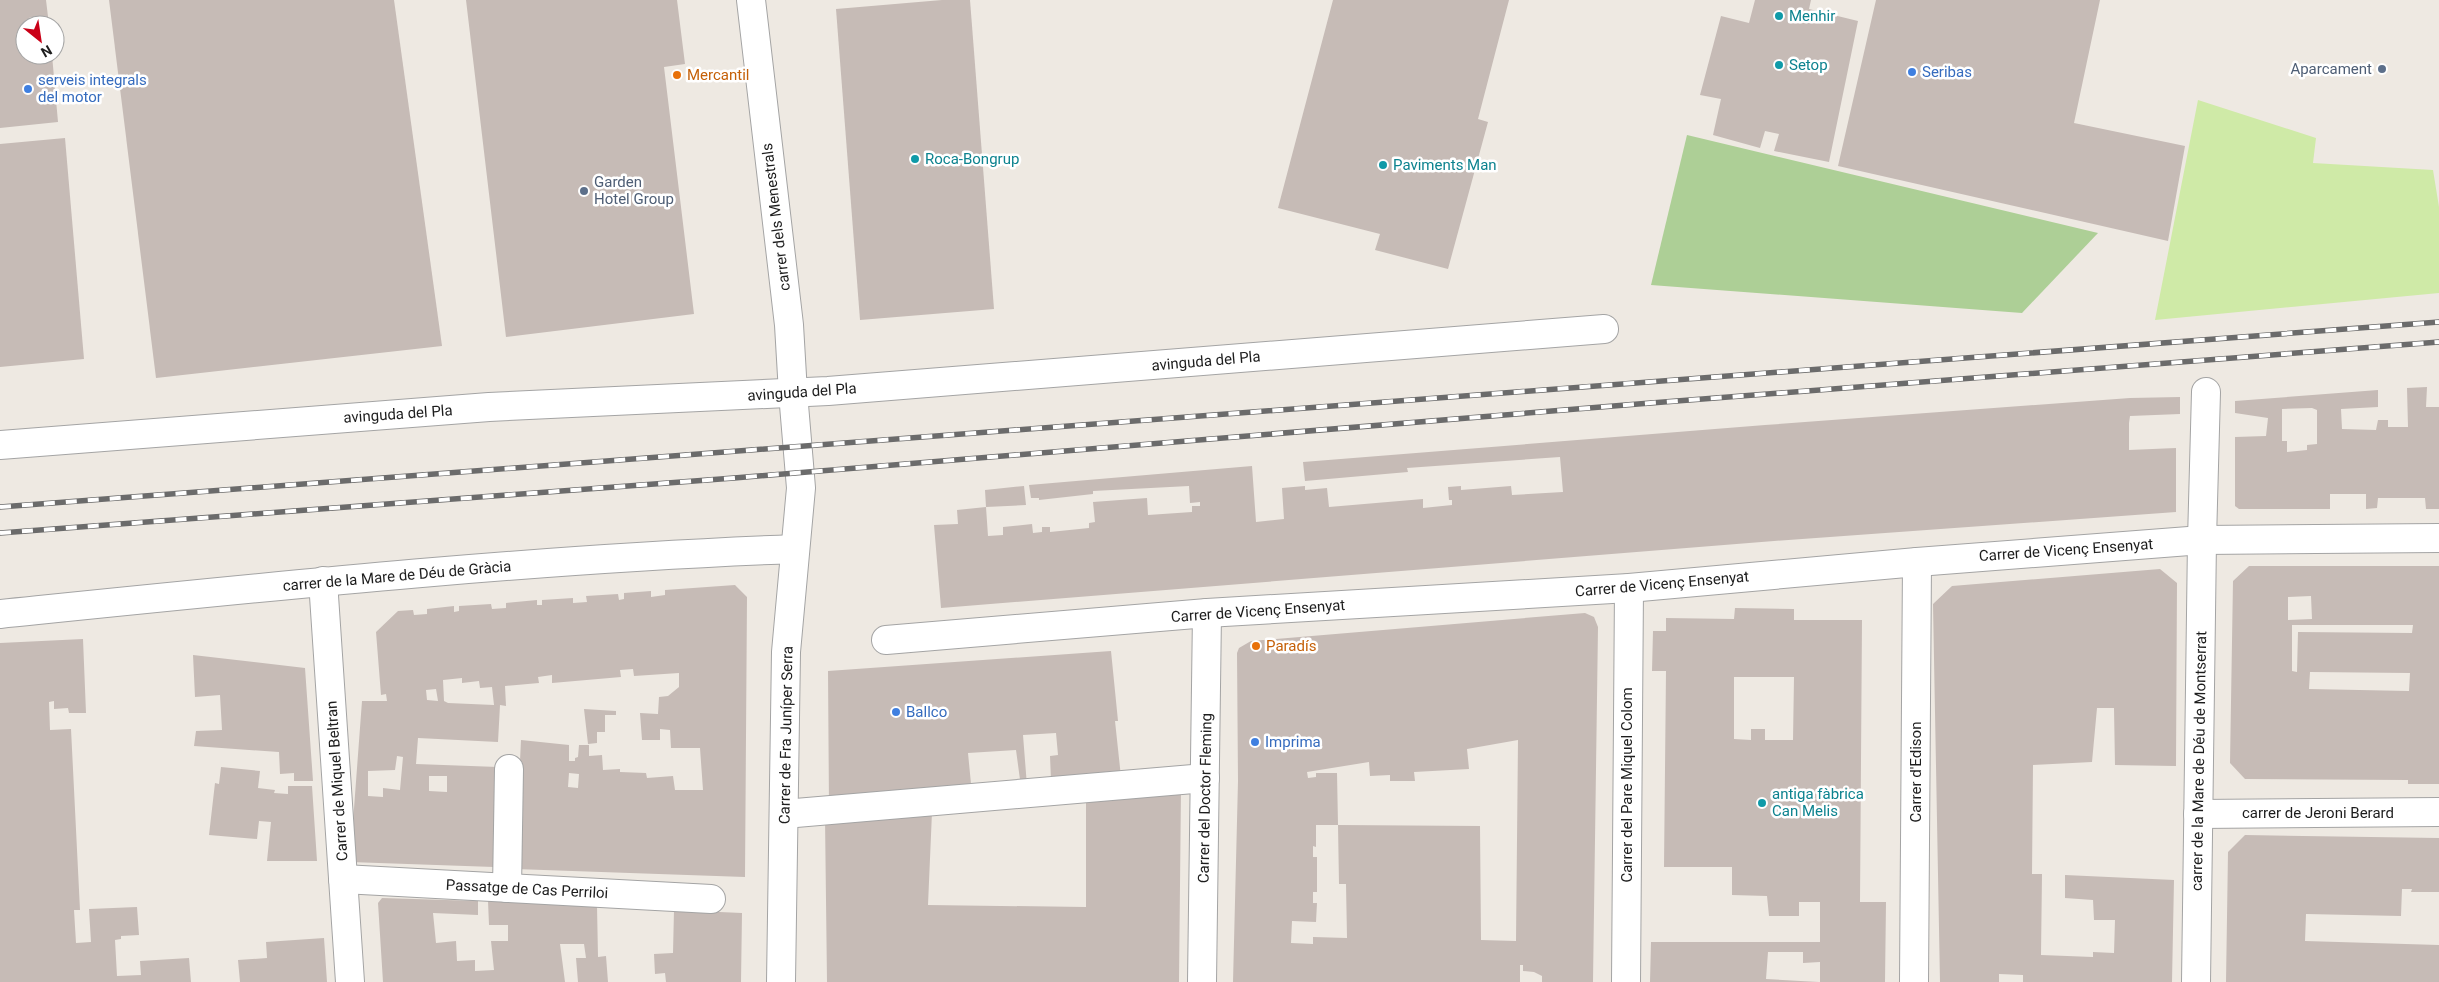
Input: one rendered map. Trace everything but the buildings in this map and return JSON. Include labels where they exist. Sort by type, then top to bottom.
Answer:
[{"type":"street","name":"carrer dels Menestrals","points":[[751,0],[789,325],[792,394],[802,488]]},
{"type":"street","name":"avinguda del Pla","points":[[0,445],[489,407],[792,394],[1604,328]]},
{"type":"street","name":"carrer de la Mare de Déu de Montserrat","points":[[2196,982],[2206,392]]},
{"type":"street","name":"Carrer de Fra Juníper Serra","points":[[781,982],[786,652],[802,488]]},
{"type":"street","name":"Carrer de Vicenç Ensenyat","points":[[886,640],[1207,614],[1629,588],[1917,562],[2202,540],[2439,538]]},
{"type":"street","name":"carrer de la Mare de Déu de Gràcia","points":[[0,614],[323,581],[712,552],[795,549]]},
{"type":"street","name":"Carrer d'Edison","points":[[1914,982],[1917,562]]},
{"type":"street","name":"Carrer de Miquel Beltran","points":[[323,581],[350,982]]},
{"type":"street","name":"Carrer del Pare Miquel Colom","points":[[1626,982],[1629,588]]},
{"type":"street","name":"Carrer del Doctor Fleming","points":[[1202,982],[1207,614]]},
{"type":"street","points":[[507,888],[509,769]]},
{"type":"street","points":[[784,814],[1205,778]]},
{"type":"street","name":"carrer de Jeroni Berard","points":[[2198,814],[2439,812]]},
{"type":"street","name":"Passatge de Cas Perriloi","points":[[343,879],[711,899]]},
{"type":"green space","points":[[2198,100],[2316,138],[2313,163],[2433,170],[2439,207],[2439,293],[2155,320]]},
{"type":"green space","points":[[1687,135],[2098,233],[2022,313],[1651,285]]},
{"type":"railway","points":[[0,507],[2439,322]]},
{"type":"railway","points":[[0,533],[734,478],[1638,404],[2439,342]]},
{"type":"place","name":"Menhir","points":[[1779,16]]},
{"type":"place","name":"Setop","points":[[1779,65]]},
{"type":"place","name":"Aparcament","points":[[2382,69]]},
{"type":"place","name":"Seribas","points":[[1912,72]]},
{"type":"place","name":"Mercantil","points":[[677,75]]},
{"type":"place","name":"serveis integrals del motor","points":[[28,89]]},
{"type":"place","name":"Roca-Bongrup","points":[[915,159]]},
{"type":"place","name":"Paviments Man","points":[[1383,165]]},
{"type":"place","name":"Garden Hotel Group","points":[[584,191]]},
{"type":"place","name":"Paradís","points":[[1256,646]]},
{"type":"place","name":"Ballco","points":[[896,712]]},
{"type":"place","name":"Imprima","points":[[1255,742]]},
{"type":"place","name":"antiga fàbrica Can Melis","points":[[1762,803]]}]
